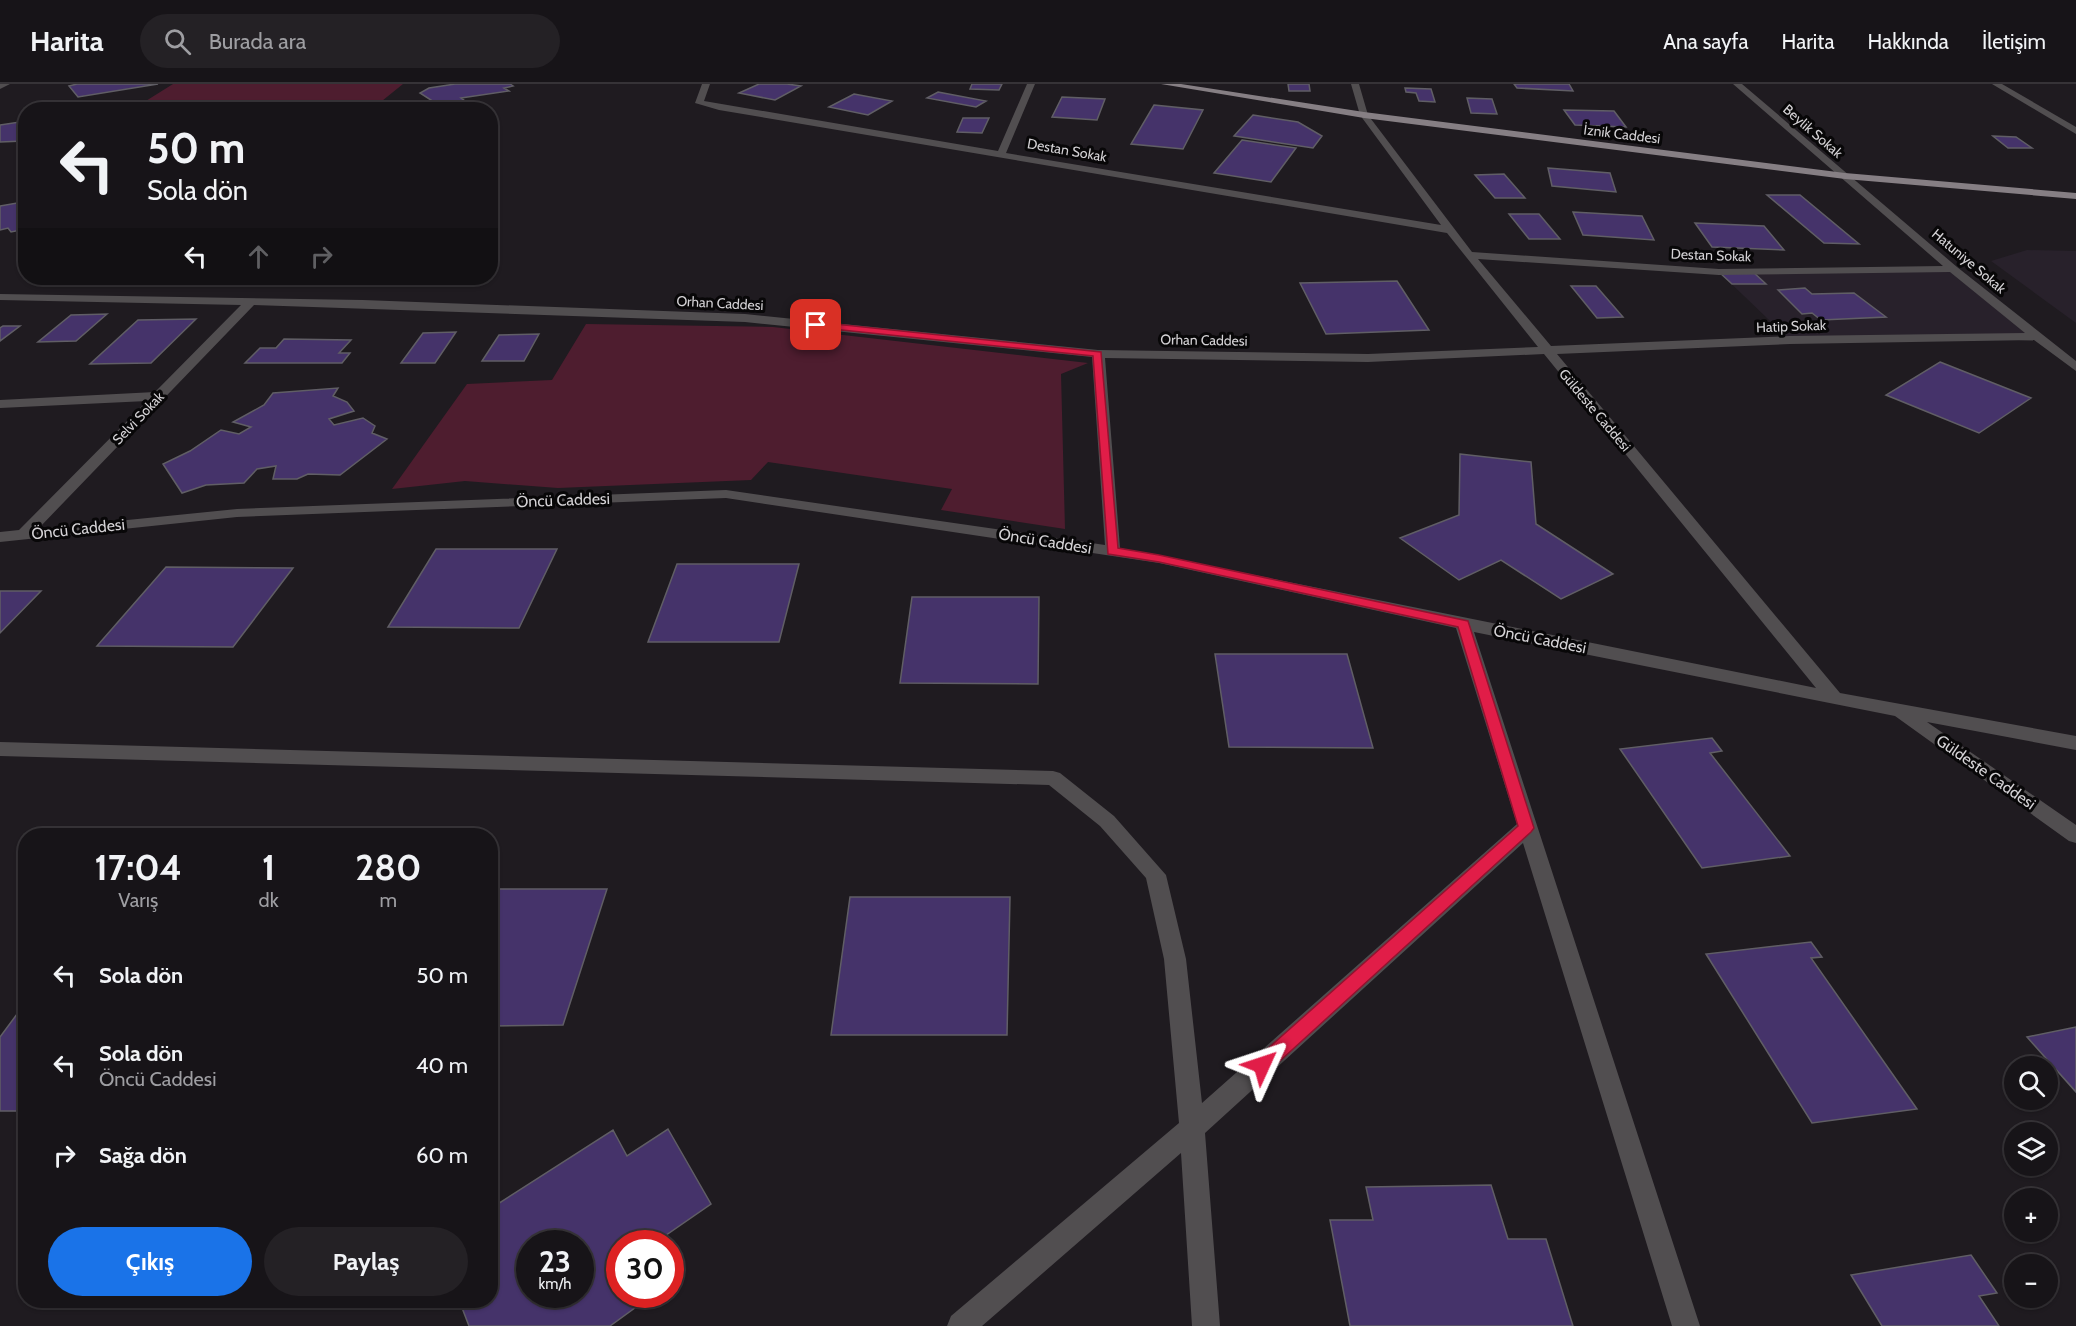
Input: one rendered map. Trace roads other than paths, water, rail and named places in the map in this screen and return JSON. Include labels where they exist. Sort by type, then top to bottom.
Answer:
[{"type":"main road","name":"İznik Caddesi","points":[[1166,84],[1364,115],[1845,176],[2076,196]]},
{"type":"street","points":[[0,87],[6,84]]},
{"type":"street","name":"Destan Sokak","points":[[706,84],[699,103],[1450,230]]},
{"type":"street","points":[[1001,154],[1031,84]]},
{"type":"street","points":[[1356,84],[1364,115]]},
{"type":"street","points":[[1996,84],[2076,131]]},
{"type":"street","name":"Beylik Sokak","points":[[1736,85],[1845,176]]},
{"type":"street","name":"Güldeste Caddesi","points":[[1364,115],[1469,255],[1545,350],[1834,698]]},
{"type":"street","name":"Hatuniye Sokak","points":[[1845,176],[1953,269],[2076,367]]},
{"type":"street","name":"Destan Sokak","points":[[1469,255],[1719,272],[1953,269]]},
{"type":"street","name":"Orhan Caddesi","points":[[0,297],[251,302],[745,318],[1098,354],[1368,358],[1545,350]]},
{"type":"street","name":"Selvi Sokak","points":[[24,534],[251,302]]},
{"type":"street","name":"Hatip Sokak","points":[[1545,350],[1790,340],[2037,336]]},
{"type":"street","points":[[1098,354],[1113,551]]},
{"type":"street","points":[[0,404],[159,396]]},
{"type":"street","name":"Öncü Caddesi","points":[[0,537],[237,513],[726,494],[1159,558],[1463,624],[1834,698],[2076,743]]},
{"type":"street","points":[[1463,624],[1686,1326]]},
{"type":"street","name":"Güldeste Caddesi","points":[[1896,709],[2076,835]]},
{"type":"street","points":[[0,749],[1053,778],[1107,821],[1156,875],[1175,959],[1192,1128],[1206,1326]]},
{"type":"street","points":[[961,1326],[1192,1128],[1526,828]]}]
